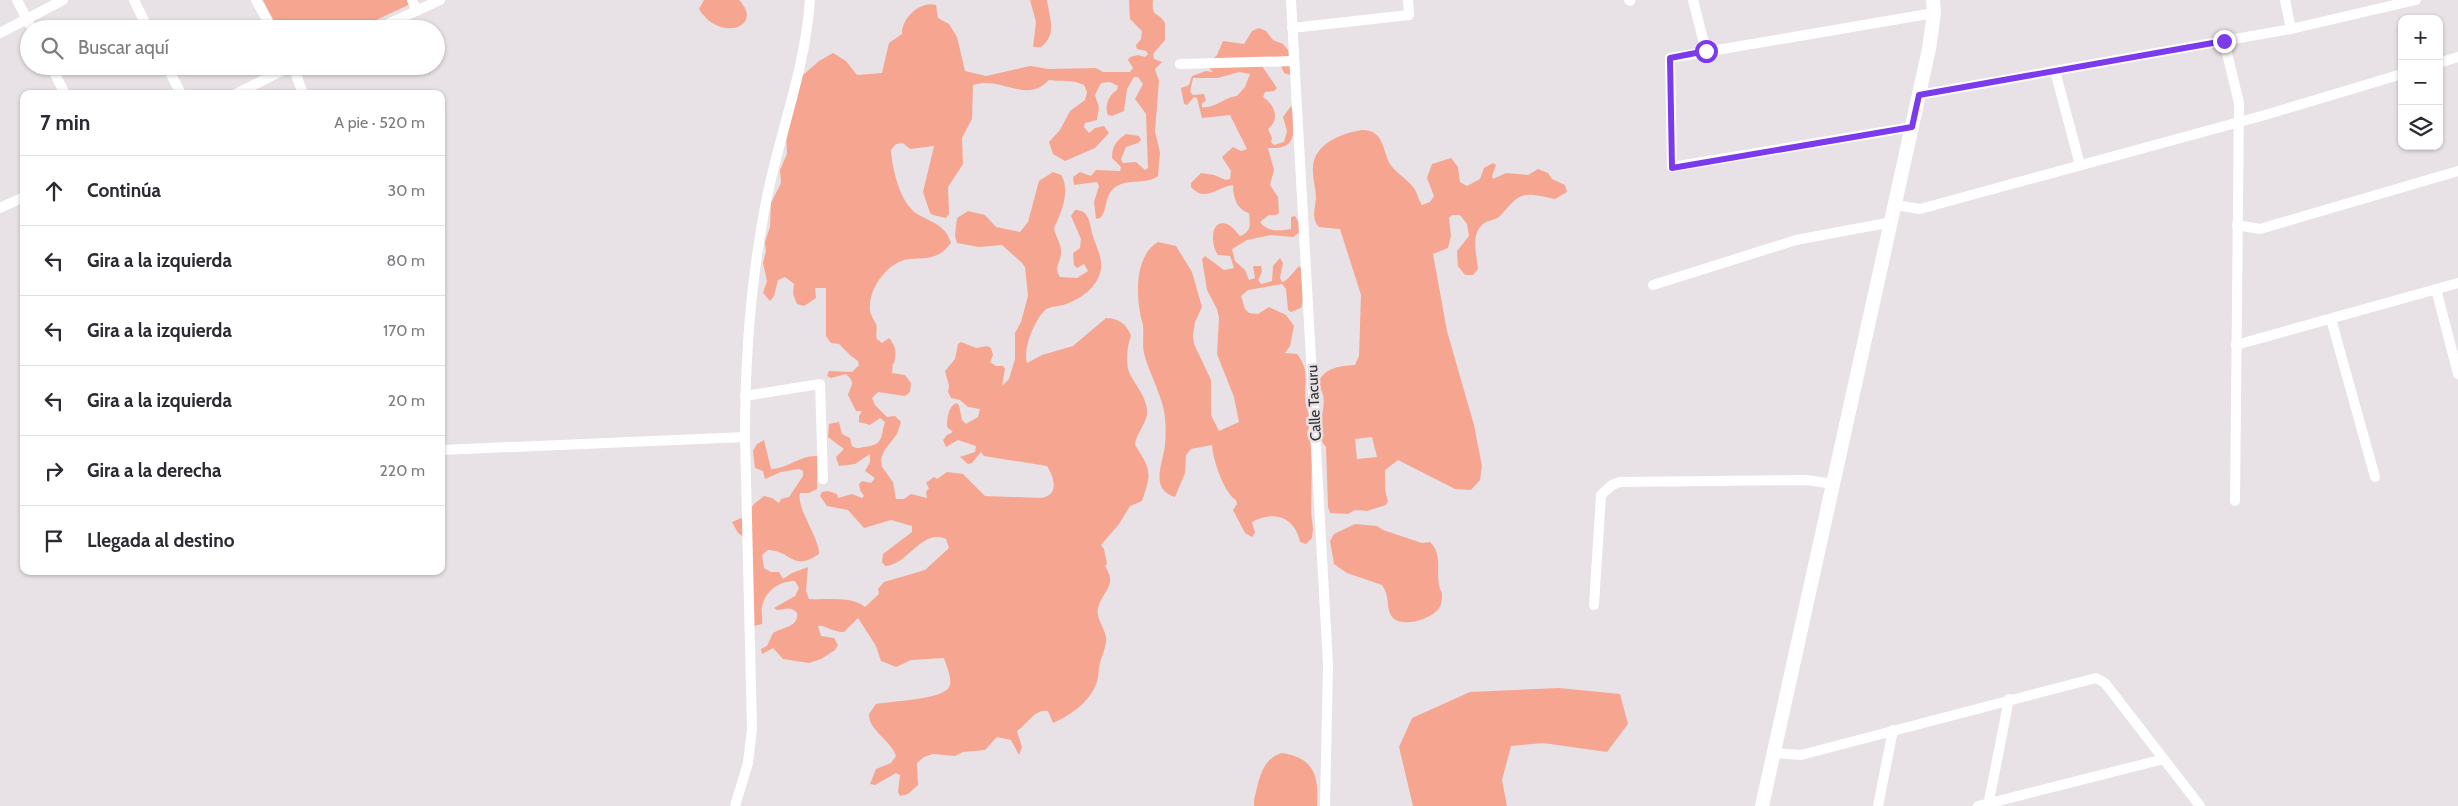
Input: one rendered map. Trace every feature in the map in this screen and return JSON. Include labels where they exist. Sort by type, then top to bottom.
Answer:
[{"type":"main road","points":[[1762,806],[1896,206],[1929,49],[1933,6]]},
{"type":"street","points":[[17,0],[27,19],[63,0]]},
{"type":"street","points":[[134,0],[144,20]]},
{"type":"street","points":[[256,0],[267,20]]},
{"type":"street","points":[[412,0],[418,11]]},
{"type":"street","points":[[398,20],[440,0]]},
{"type":"street","points":[[735,806],[748,763],[752,728],[745,437],[745,396],[751,308],[763,217],[807,34],[810,0]]},
{"type":"street","name":"Calle Tacuru","points":[[1291,0],[1328,665],[1325,806]]},
{"type":"street","points":[[1292,28],[1409,15],[1408,0]]},
{"type":"street","points":[[1693,0],[1706,51]]},
{"type":"street","points":[[2285,0],[2291,29]]},
{"type":"street","points":[[1919,95],[2291,29],[2416,0]]},
{"type":"street","points":[[1912,127],[1672,168],[1670,58],[1933,6]]},
{"type":"street","points":[[0,33],[20,23]]},
{"type":"street","points":[[2224,41],[2239,103],[2235,501]]},
{"type":"street","points":[[2443,62],[2458,57]]},
{"type":"street","points":[[1180,64],[1294,61]]},
{"type":"street","points":[[2055,71],[2080,165]]},
{"type":"street","points":[[56,75],[63,90]]},
{"type":"street","points":[[172,75],[179,90]]},
{"type":"street","points":[[244,90],[274,75]]},
{"type":"street","points":[[296,75],[301,90]]},
{"type":"street","points":[[1896,206],[1920,209],[2238,122],[2398,75]]},
{"type":"street","points":[[2237,225],[2260,229],[2458,171]]},
{"type":"street","points":[[0,208],[20,199]]},
{"type":"street","points":[[1653,285],[1796,240],[1892,222]]},
{"type":"street","points":[[2236,345],[2458,283]]},
{"type":"street","points":[[2436,289],[2458,374]]},
{"type":"street","points":[[2331,319],[2375,477]]},
{"type":"street","points":[[745,396],[820,384],[823,479]]},
{"type":"street","points":[[445,450],[745,437]]},
{"type":"street","points":[[1594,606],[1601,495],[1612,485],[1620,482],[1806,480],[1834,484]]},
{"type":"street","points":[[1774,753],[1800,755],[2009,699],[2096,678],[2105,683],[2200,806]]},
{"type":"street","points":[[1988,805],[2009,699]]},
{"type":"street","points":[[1878,806],[1893,730]]},
{"type":"street","points":[[1978,806],[2164,759]]},
{"type":"shaded area","points":[[263,0],[419,0],[376,20],[273,20]]},
{"type":"shaded area","points":[[704,0],[739,0],[746,10],[747,18],[743,24],[736,27],[717,26],[699,9]]},
{"type":"shaded area","points":[[1030,0],[1047,0],[1051,31],[1046,42],[1041,47],[1033,47],[1036,22]]},
{"type":"shaded area","points":[[1129,0],[1153,0],[1154,12],[1165,23],[1165,40],[1153,54],[1154,59],[1162,62],[1155,69],[1159,81],[1155,131],[1160,153],[1158,176],[1147,181],[1118,185],[1108,196],[1100,218],[1096,219],[1094,202],[1099,186],[1097,182],[1074,185],[1073,177],[1080,172],[1091,176],[1096,170],[1120,171],[1121,167],[1112,158],[1113,150],[1117,142],[1126,134],[1139,136],[1141,140],[1126,147],[1121,159],[1123,163],[1136,162],[1145,170],[1148,168],[1146,114],[1135,99],[1143,84],[1138,77],[1134,77],[1127,89],[1124,111],[1112,116],[1108,115],[1107,104],[1118,86],[1110,82],[1101,83],[1095,95],[1099,107],[1097,120],[1085,123],[1084,127],[1089,133],[1095,128],[1104,126],[1109,133],[1095,148],[1065,161],[1053,154],[1049,142],[1060,130],[1070,111],[1085,100],[1087,92],[1084,85],[1071,81],[1049,80],[1040,87],[1022,90],[994,84],[973,85],[972,119],[962,138],[963,164],[948,187],[949,214],[946,218],[930,213],[923,192],[934,146],[910,149],[903,143],[896,144],[891,150],[895,175],[906,202],[917,214],[942,228],[951,243],[942,252],[933,257],[903,260],[895,264],[882,275],[873,290],[871,298],[870,311],[877,326],[877,339],[882,343],[889,338],[895,348],[892,373],[905,375],[911,383],[910,392],[905,396],[878,392],[872,398],[875,405],[887,417],[895,416],[901,422],[897,434],[884,451],[881,459],[882,467],[893,482],[896,499],[904,499],[911,494],[927,498],[926,492],[929,488],[926,483],[934,477],[937,479],[947,472],[963,474],[985,496],[1041,498],[1051,493],[1053,489],[1052,475],[1047,466],[984,456],[981,452],[972,463],[968,464],[960,457],[975,452],[976,446],[958,440],[946,447],[943,440],[953,432],[947,427],[947,420],[953,405],[956,403],[959,405],[962,420],[966,424],[978,417],[980,409],[968,407],[960,400],[951,398],[948,392],[949,386],[945,371],[955,359],[958,344],[961,342],[976,348],[987,346],[991,348],[993,355],[990,362],[996,366],[1003,366],[1005,369],[1002,386],[1009,379],[1015,359],[1015,333],[1021,322],[1028,296],[1025,267],[1022,263],[1002,245],[979,247],[957,243],[955,235],[957,218],[968,211],[985,215],[996,227],[1020,232],[1028,222],[1039,181],[1053,172],[1061,175],[1065,188],[1064,202],[1054,228],[1061,250],[1057,267],[1058,273],[1060,277],[1077,278],[1088,271],[1084,264],[1077,268],[1074,265],[1073,253],[1080,248],[1081,239],[1071,216],[1075,210],[1085,213],[1088,218],[1101,259],[1101,269],[1096,282],[1082,296],[1069,303],[1047,309],[1041,315],[1033,328],[1028,343],[1027,363],[1042,355],[1073,346],[1106,318],[1114,319],[1124,325],[1131,336],[1127,355],[1128,370],[1142,395],[1147,409],[1146,418],[1135,445],[1147,466],[1148,472],[1142,501],[1130,506],[1119,524],[1101,545],[1104,549],[1107,564],[1105,566],[1110,579],[1110,584],[1098,608],[1099,619],[1106,640],[1099,665],[1097,682],[1090,696],[1073,712],[1053,723],[1048,711],[1039,712],[1035,715],[1017,731],[1022,747],[1019,755],[1011,740],[997,737],[985,750],[963,752],[955,756],[933,754],[924,757],[917,763],[918,785],[908,794],[900,796],[898,792],[900,775],[896,773],[875,785],[870,784],[876,769],[891,763],[896,756],[890,745],[872,725],[869,714],[876,704],[929,697],[947,690],[950,685],[950,679],[944,658],[911,660],[896,667],[881,661],[876,646],[858,618],[844,632],[818,626],[821,636],[834,638],[838,645],[835,650],[821,659],[809,663],[783,659],[773,648],[762,654],[761,649],[767,646],[773,633],[790,626],[796,621],[797,613],[794,611],[790,609],[777,610],[774,608],[795,596],[799,588],[795,581],[789,581],[774,588],[764,601],[762,624],[754,626],[745,538],[738,533],[732,522],[744,517],[754,504],[764,496],[772,498],[779,503],[781,499],[789,497],[803,476],[803,471],[799,469],[781,472],[765,479],[763,471],[755,468],[753,451],[757,444],[764,440],[771,469],[783,467],[811,456],[817,456],[817,489],[809,493],[800,493],[800,499],[801,507],[816,540],[819,554],[803,561],[797,561],[776,551],[768,550],[762,555],[764,568],[771,572],[779,572],[783,579],[792,573],[808,567],[806,591],[809,599],[847,600],[865,607],[879,594],[878,589],[884,582],[925,570],[949,548],[946,539],[930,538],[922,542],[901,560],[885,566],[882,562],[883,554],[912,532],[912,526],[891,520],[864,528],[848,510],[827,506],[820,496],[822,492],[828,491],[837,494],[838,498],[852,494],[862,498],[864,496],[859,484],[862,481],[871,483],[875,478],[865,471],[870,462],[870,454],[855,464],[839,466],[836,457],[844,449],[828,437],[829,424],[839,422],[842,434],[850,438],[852,446],[858,448],[870,446],[878,442],[885,422],[880,418],[870,425],[859,422],[859,416],[862,411],[856,411],[848,395],[852,384],[851,380],[846,374],[831,378],[827,376],[829,371],[852,372],[859,365],[858,361],[839,344],[831,343],[826,336],[826,288],[815,288],[816,298],[804,306],[797,304],[793,294],[794,284],[785,277],[778,280],[774,296],[770,301],[763,293],[767,281],[763,263],[766,251],[765,242],[770,227],[771,203],[781,183],[780,170],[787,154],[786,132],[802,76],[819,61],[833,53],[846,61],[857,75],[882,73],[889,43],[902,34],[905,22],[913,12],[924,5],[930,4],[936,5],[938,18],[949,24],[957,37],[965,71],[986,76],[1030,66],[1049,69],[1096,68],[1103,72],[1130,72],[1133,68],[1128,60],[1130,57],[1138,55],[1145,57],[1148,54],[1146,51],[1137,49],[1136,45],[1141,39],[1142,31],[1130,19]]},
{"type":"shaded area","points":[[1259,28],[1266,31],[1273,40],[1283,44],[1288,50],[1291,75],[1284,73],[1281,66],[1262,66],[1277,88],[1274,91],[1265,92],[1263,97],[1273,108],[1275,116],[1272,125],[1268,129],[1272,138],[1271,142],[1274,145],[1284,142],[1287,131],[1283,117],[1291,106],[1294,118],[1293,135],[1289,143],[1281,147],[1268,148],[1274,170],[1270,185],[1278,197],[1279,213],[1269,215],[1260,222],[1270,229],[1291,229],[1291,217],[1295,216],[1300,225],[1300,232],[1293,237],[1271,235],[1247,240],[1232,249],[1235,261],[1245,270],[1249,280],[1255,278],[1253,266],[1261,266],[1262,272],[1258,280],[1261,284],[1272,281],[1273,266],[1280,258],[1283,263],[1280,278],[1282,282],[1289,278],[1299,266],[1301,269],[1303,294],[1301,308],[1291,312],[1288,310],[1286,289],[1282,284],[1248,290],[1241,296],[1245,309],[1249,313],[1258,314],[1269,307],[1286,315],[1294,326],[1290,346],[1285,353],[1297,354],[1305,370],[1305,401],[1310,423],[1307,432],[1312,447],[1311,511],[1313,529],[1312,538],[1306,544],[1300,542],[1297,533],[1288,522],[1276,516],[1260,518],[1252,522],[1255,533],[1252,537],[1245,533],[1233,510],[1237,504],[1236,500],[1227,491],[1220,476],[1214,459],[1212,445],[1191,449],[1186,455],[1185,473],[1175,497],[1162,488],[1160,468],[1165,445],[1165,415],[1143,350],[1143,324],[1138,294],[1139,274],[1142,264],[1145,255],[1158,242],[1176,246],[1192,272],[1202,307],[1195,322],[1193,335],[1194,344],[1211,380],[1211,415],[1219,431],[1239,422],[1234,397],[1217,354],[1219,318],[1217,309],[1207,290],[1202,259],[1205,256],[1224,270],[1234,268],[1230,256],[1218,255],[1215,250],[1213,233],[1218,224],[1223,223],[1229,225],[1240,236],[1244,234],[1249,227],[1249,213],[1241,209],[1236,202],[1233,185],[1211,193],[1201,194],[1191,187],[1191,183],[1201,173],[1214,175],[1226,180],[1230,179],[1231,171],[1222,157],[1233,147],[1241,151],[1247,149],[1230,115],[1202,118],[1197,98],[1194,97],[1187,105],[1184,104],[1181,88],[1189,85],[1192,76],[1206,71],[1213,72],[1206,65],[1217,55],[1223,41],[1244,44],[1252,31]],"holes":[[[1239,72],[1250,74],[1245,87],[1237,96],[1211,106],[1202,107],[1202,103],[1206,101],[1204,94],[1193,95],[1190,92],[1193,78],[1218,78]]]},
{"type":"shaded area","points":[[1362,130],[1375,133],[1381,141],[1390,164],[1408,181],[1422,205],[1430,202],[1434,196],[1427,178],[1432,164],[1451,158],[1458,167],[1460,182],[1467,186],[1480,179],[1484,168],[1493,163],[1496,165],[1492,176],[1493,179],[1506,173],[1528,175],[1538,169],[1548,173],[1552,179],[1565,185],[1567,192],[1555,199],[1536,195],[1524,195],[1513,201],[1499,217],[1483,224],[1475,239],[1478,269],[1473,275],[1465,275],[1458,266],[1457,251],[1469,236],[1467,224],[1460,215],[1452,215],[1449,218],[1451,236],[1448,248],[1433,254],[1447,331],[1474,425],[1482,466],[1480,480],[1471,490],[1455,489],[1398,460],[1385,470],[1385,490],[1388,501],[1386,505],[1367,511],[1355,510],[1348,514],[1330,513],[1328,507],[1326,447],[1322,441],[1320,428],[1324,401],[1318,383],[1325,374],[1334,368],[1355,365],[1359,356],[1361,295],[1340,229],[1319,227],[1315,221],[1316,198],[1313,167],[1318,152],[1330,141]],"holes":[[[1372,437],[1377,457],[1357,459],[1355,439]]]},
{"type":"shaded area","points":[[1355,524],[1377,526],[1383,530],[1422,543],[1430,542],[1437,554],[1438,580],[1442,593],[1441,605],[1435,612],[1417,621],[1398,621],[1393,618],[1389,611],[1385,590],[1382,585],[1347,573],[1334,564],[1330,541],[1334,534]]},
{"type":"shaded area","points":[[1559,688],[1620,694],[1628,724],[1607,752],[1543,743],[1511,746],[1502,780],[1507,806],[1413,806],[1399,747],[1412,718],[1470,692]]},
{"type":"shaded area","points":[[1282,753],[1301,759],[1312,770],[1317,785],[1317,806],[1254,806],[1258,785],[1265,765],[1269,760]]},
{"type":"route","points":[[1706,51],[1670,58],[1672,168],[1912,127],[1919,95],[2224,41]]}]
